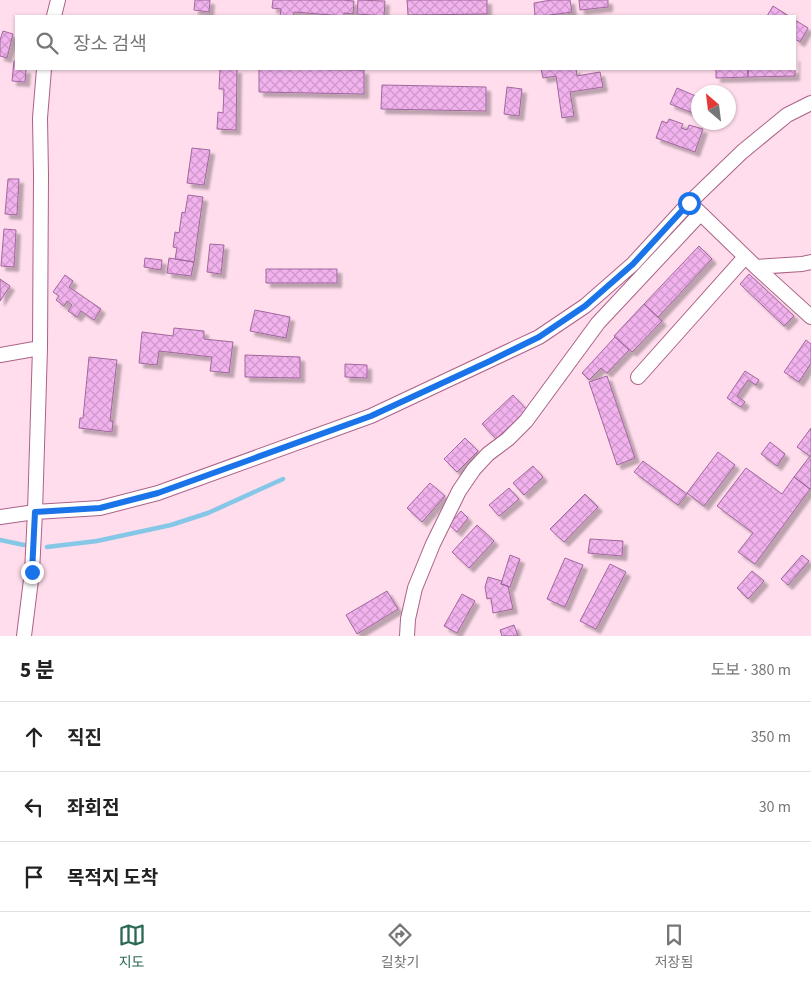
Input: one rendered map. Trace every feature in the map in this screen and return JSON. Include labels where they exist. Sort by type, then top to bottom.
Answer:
[{"type":"street","points":[[54,15],[58,0]]},
{"type":"street","points":[[24,636],[32,572],[35,512],[40,348],[40,118],[44,70]]},
{"type":"street","points":[[0,516],[100,508],[158,493],[371,416],[539,337],[585,306],[633,264],[689,203],[742,152],[786,116],[811,103]]},
{"type":"street","points":[[689,203],[811,317]]},
{"type":"street","points":[[407,636],[408,619],[415,588],[433,544],[459,491],[474,468],[526,421],[598,323],[700,214]]},
{"type":"street","points":[[638,377],[745,256]]},
{"type":"street","points":[[756,267],[811,262]]},
{"type":"street","points":[[0,355],[40,348]]},
{"type":"building","points":[[195,0],[210,0],[209,12],[194,10]]},
{"type":"building","points":[[273,0],[354,1],[353,14],[344,13],[344,15],[294,12],[293,15],[280,15],[281,9],[272,8]]},
{"type":"building","points":[[358,0],[385,1],[384,15],[357,14]]},
{"type":"building","points":[[407,0],[487,0],[487,14],[408,15]]},
{"type":"building","points":[[551,0],[570,0],[572,12],[535,15],[534,3]]},
{"type":"building","points":[[579,0],[608,0],[608,7],[580,10]]},
{"type":"building","points":[[773,6],[787,15],[768,15]]},
{"type":"building","points":[[796,21],[808,28],[800,42],[796,40]]},
{"type":"building","points":[[3,31],[13,34],[7,58],[0,56],[0,40]]},
{"type":"building","points":[[15,61],[15,70],[26,70],[25,82],[12,81]]},
{"type":"building","points":[[220,70],[237,70],[236,130],[217,129],[218,112],[223,113],[224,89],[219,89]]},
{"type":"building","points":[[259,70],[364,70],[364,94],[259,92]]},
{"type":"building","points":[[541,70],[576,70],[577,76],[600,72],[603,87],[570,92],[574,116],[562,118],[556,76],[543,78]]},
{"type":"building","points":[[716,70],[748,70],[748,77],[716,78]]},
{"type":"building","points":[[748,70],[795,70],[795,76],[748,77]]},
{"type":"building","points":[[382,85],[486,87],[486,111],[381,109]]},
{"type":"building","points":[[507,87],[522,89],[519,116],[504,114]]},
{"type":"building","points":[[677,88],[691,94],[691,112],[670,104]]},
{"type":"building","points":[[669,119],[683,124],[681,128],[687,130],[689,125],[691,126],[691,130],[703,130],[695,152],[656,138],[662,121],[667,123]]},
{"type":"building","points":[[192,148],[210,150],[204,185],[187,183]]},
{"type":"building","points":[[8,179],[19,179],[17,215],[5,214]]},
{"type":"building","points":[[188,195],[203,197],[194,262],[175,259],[177,248],[173,247],[175,232],[179,233],[182,212],[185,213]]},
{"type":"building","points":[[4,229],[16,230],[14,267],[1,266]]},
{"type":"building","points":[[210,244],[224,245],[221,274],[207,272]]},
{"type":"building","points":[[699,246],[712,259],[658,317],[644,304]]},
{"type":"building","points":[[145,258],[162,260],[161,270],[144,267]]},
{"type":"building","points":[[169,258],[194,262],[191,276],[167,273]]},
{"type":"building","points":[[266,269],[337,269],[337,283],[266,283]]},
{"type":"building","points":[[749,274],[794,316],[784,326],[740,284]]},
{"type":"building","points":[[65,275],[73,281],[69,287],[101,309],[94,320],[81,311],[77,317],[68,311],[72,305],[67,301],[64,306],[56,300],[59,296],[53,292]]},
{"type":"building","points":[[0,279],[10,286],[0,301]]},
{"type":"building","points":[[644,304],[662,321],[632,352],[614,336]]},
{"type":"building","points":[[255,310],[290,317],[286,338],[250,331]]},
{"type":"building","points":[[174,328],[204,331],[204,339],[233,342],[229,373],[210,371],[212,357],[159,351],[157,365],[139,363],[142,332],[173,336]]},
{"type":"building","points":[[615,337],[629,350],[607,373],[601,368],[589,380],[582,373]]},
{"type":"building","points":[[806,340],[811,344],[811,363],[799,382],[784,372]]},
{"type":"building","points":[[245,355],[300,357],[300,378],[245,377]]},
{"type":"building","points":[[89,357],[117,360],[110,421],[113,421],[112,432],[79,428],[80,418],[83,418]]},
{"type":"building","points":[[345,364],[367,365],[367,378],[345,377]]},
{"type":"building","points":[[745,371],[759,380],[756,385],[748,380],[737,396],[745,402],[741,407],[727,398]]},
{"type":"building","points":[[607,376],[635,458],[617,465],[589,382]]},
{"type":"building","points":[[513,395],[527,410],[496,439],[482,424]]},
{"type":"building","points":[[811,428],[810,489],[794,477],[810,456],[797,447]]},
{"type":"building","points":[[465,438],[478,451],[457,472],[444,459]]},
{"type":"building","points":[[770,442],[785,454],[777,466],[761,454]]},
{"type":"building","points":[[718,452],[735,465],[704,506],[687,493]]},
{"type":"building","points":[[643,461],[687,494],[678,505],[634,472]]},
{"type":"building","points":[[533,466],[543,477],[524,495],[513,483]]},
{"type":"building","points":[[746,468],[782,494],[794,477],[810,489],[755,564],[738,552],[753,533],[717,506]]},
{"type":"building","points":[[430,483],[445,496],[422,522],[407,508]]},
{"type":"building","points":[[509,488],[519,499],[499,516],[489,505]]},
{"type":"building","points":[[585,494],[598,507],[564,542],[550,529]]},
{"type":"building","points":[[461,511],[468,518],[457,532],[449,525]]},
{"type":"building","points":[[477,525],[494,541],[469,568],[452,552]]},
{"type":"building","points":[[590,539],[623,541],[622,556],[588,553]]},
{"type":"building","points":[[510,555],[520,559],[510,587],[501,584]]},
{"type":"building","points":[[802,555],[809,561],[788,585],[781,579]]},
{"type":"building","points":[[565,558],[583,565],[565,607],[547,599]]},
{"type":"building","points":[[610,564],[626,572],[596,629],[580,621]]},
{"type":"building","points":[[752,571],[764,581],[748,599],[737,588]]},
{"type":"building","points":[[488,577],[502,581],[501,584],[508,586],[513,609],[493,613],[491,598],[487,599],[485,587]]},
{"type":"building","points":[[387,591],[398,609],[357,634],[346,615]]},
{"type":"building","points":[[462,594],[475,601],[457,633],[444,626]]},
{"type":"building","points":[[514,625],[518,636],[502,636],[500,630]]},
{"type":"waterway","points":[[47,547],[97,541],[171,525],[208,513],[283,479]]},
{"type":"waterway","points":[[0,540],[24,545]]},
{"type":"route","points":[[32,572],[35,512],[100,508],[158,493],[371,416],[490,361],[539,337],[585,306],[633,264],[689,203]]}]
